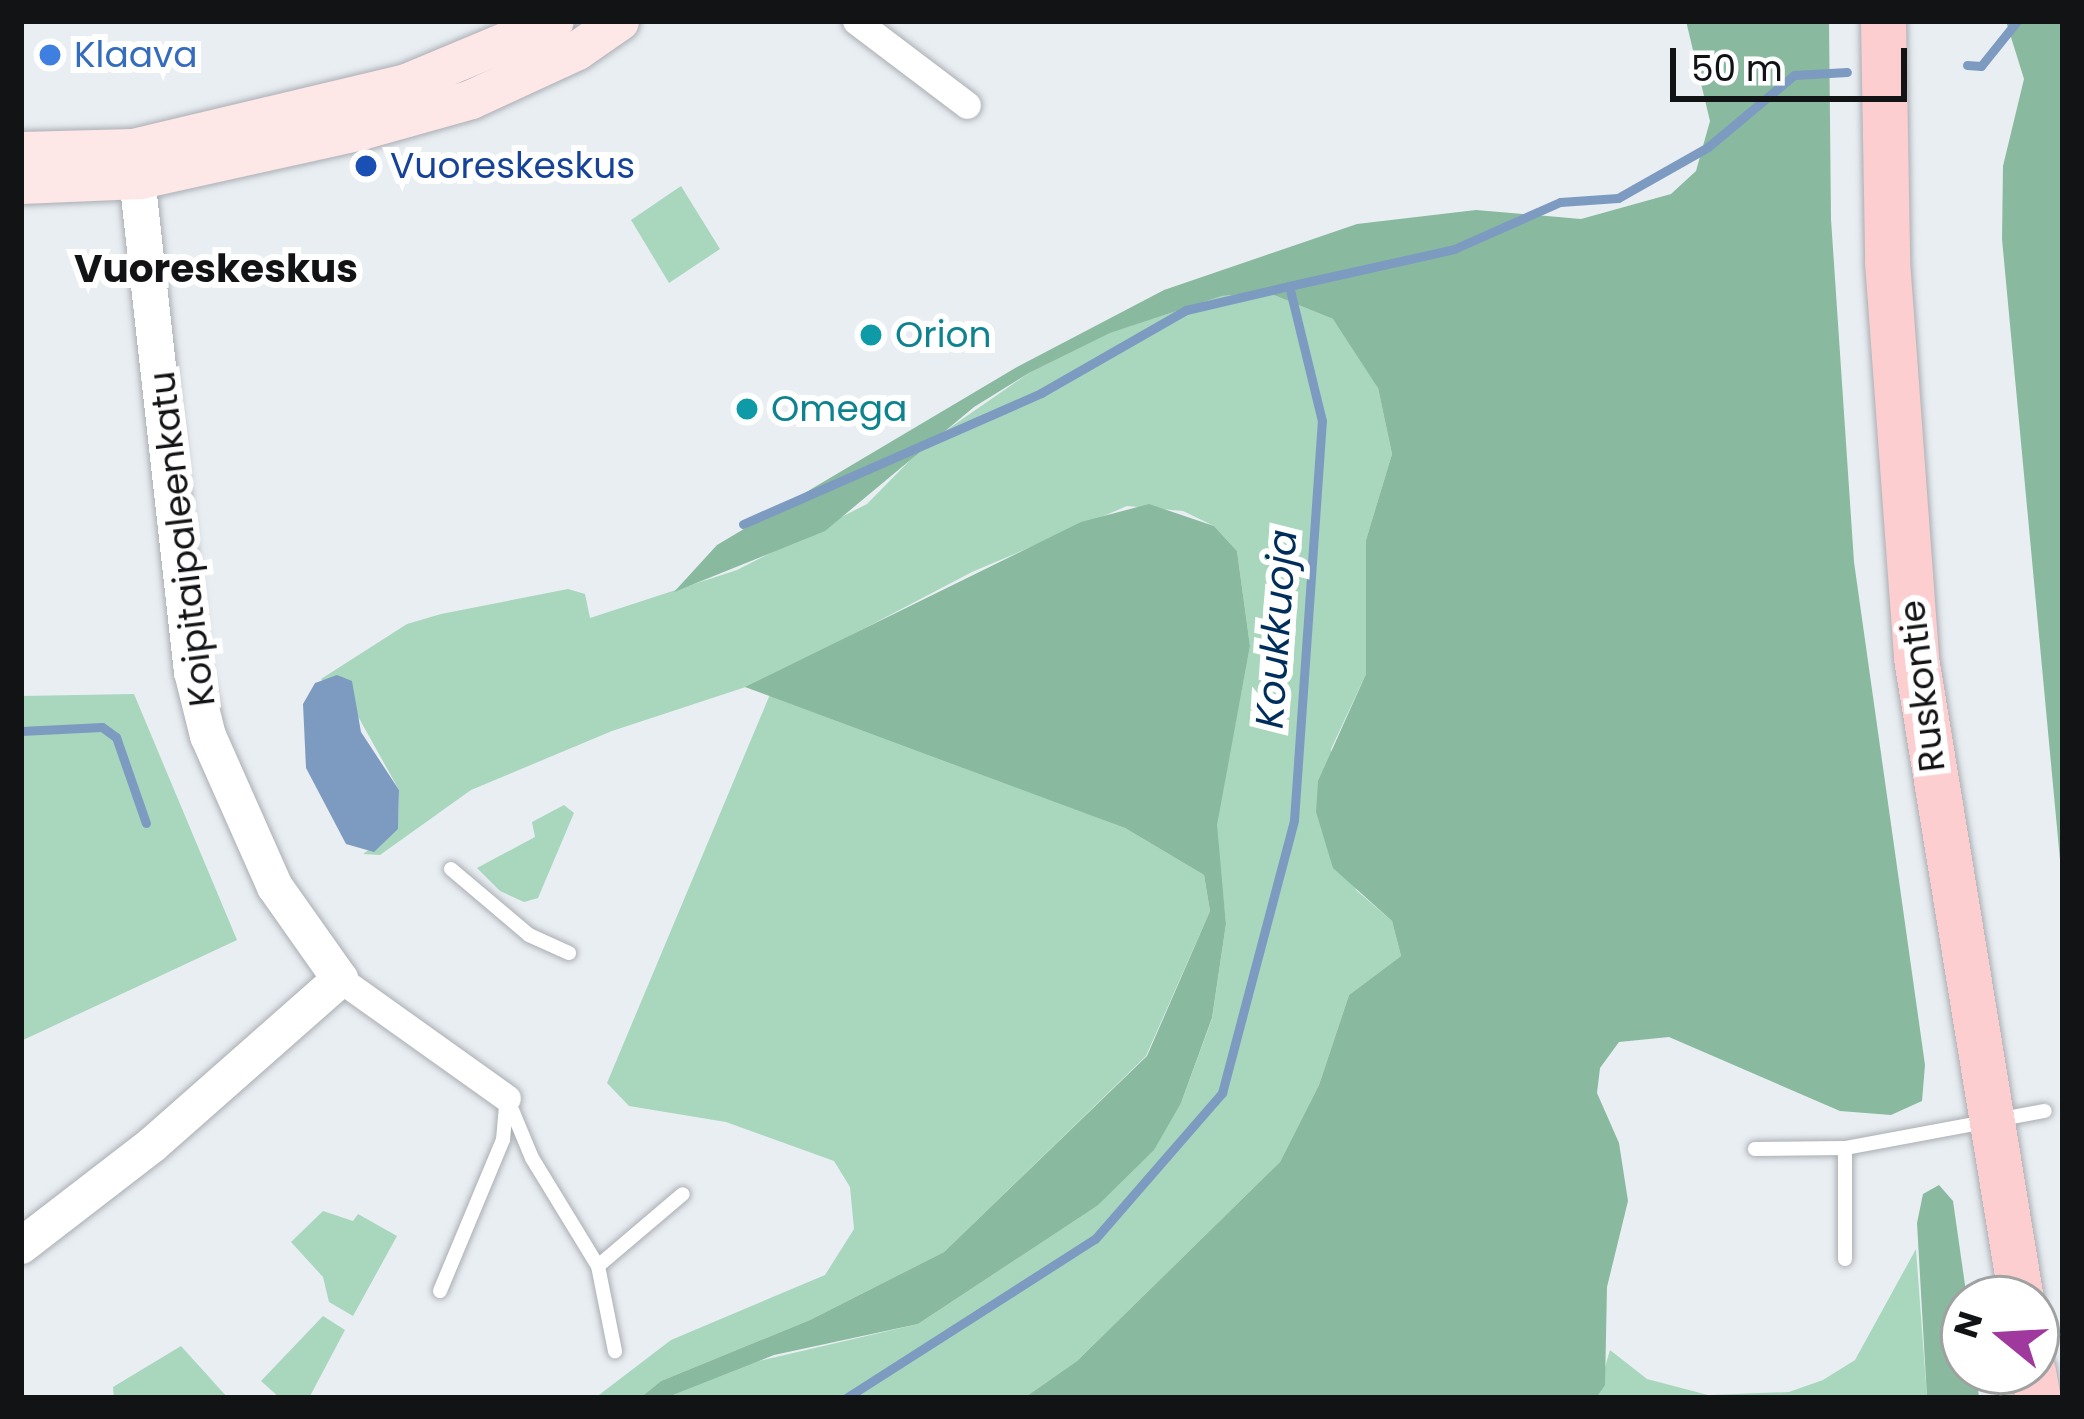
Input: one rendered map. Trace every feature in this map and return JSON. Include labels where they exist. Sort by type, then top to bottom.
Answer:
[{"type":"main road","points":[[21,151],[137,163],[406,83],[554,21]]},
{"type":"main road","points":[[21,184],[471,98],[577,50],[619,21]]},
{"type":"main road","name":"Ruskontie","points":[[1883,21],[1898,446],[1916,658],[2017,1275]]},
{"type":"street","points":[[856,21],[967,105]]},
{"type":"street","name":"Koipitaipaleenkatu","points":[[137,163],[192,672],[208,736],[275,886],[340,979],[507,1098]]},
{"type":"street","points":[[21,1246],[152,1145],[340,979]]},
{"type":"lane","points":[[451,869],[529,935],[569,953]]},
{"type":"lane","points":[[507,1098],[532,1157],[598,1266],[615,1351]]},
{"type":"lane","points":[[440,1291],[503,1140],[507,1098]]},
{"type":"lane","points":[[1755,1149],[1845,1148],[1991,1125],[2045,1111]]},
{"type":"lane","points":[[1845,1148],[1845,1259]]},
{"type":"lane","points":[[598,1266],[683,1194]]},
{"type":"green space","points":[[1686,21],[1829,21],[1831,219],[1854,562],[1925,1065],[1922,1101],[1891,1115],[1840,1111],[1669,1037],[1619,1042],[1600,1068],[1597,1093],[1619,1143],[1628,1201],[1607,1287],[1605,1385],[1596,1398],[1024,1398],[1077,1361],[1280,1162],[1319,1085],[1349,995],[1401,956],[1392,921],[1333,868],[1316,812],[1318,781],[1366,674],[1366,540],[1392,454],[1378,388],[1333,319],[1266,292],[1222,296],[1110,333],[1029,373],[974,407],[825,531],[674,592],[717,545],[1017,367],[1164,290],[1357,224],[1476,210],[1581,219],[1671,194],[1696,171],[1710,121]]},
{"type":"green space","points":[[2006,21],[2063,21],[2063,892],[2002,239],[2003,166],[2024,79]]},
{"type":"green space","points":[[681,186],[720,249],[669,283],[631,220]]},
{"type":"green space","points":[[1266,292],[1333,319],[1357,345],[1378,388],[1392,454],[1366,540],[1366,674],[1331,749],[1356,890],[1392,921],[1401,956],[1349,995],[1319,1085],[1280,1162],[1077,1361],[1024,1398],[665,1398],[720,1370],[918,1324],[1097,1206],[1181,1103],[1212,1019],[1226,924],[1216,825],[1250,646],[1237,551],[1214,526],[1183,511],[1127,506],[972,572],[764,681],[612,731],[471,790],[380,855],[363,854],[398,829],[399,790],[355,711],[321,679],[407,624],[441,614],[568,589],[585,594],[590,618],[737,570],[867,504],[925,445],[1029,373],[1109,333],[1222,296]]},
{"type":"green space","points":[[1149,504],[1214,526],[1237,551],[1250,646],[1217,825],[1226,924],[1212,1018],[1181,1103],[1154,1150],[1097,1206],[918,1324],[774,1355],[665,1398],[640,1398],[661,1381],[810,1320],[944,1252],[1147,1056],[1210,911],[1204,875],[1125,828],[745,687],[1081,522]]},
{"type":"green space","points":[[771,692],[1125,828],[1204,875],[1210,911],[1146,1056],[944,1252],[810,1320],[661,1381],[640,1398],[595,1398],[671,1340],[825,1275],[854,1229],[850,1187],[834,1161],[726,1122],[629,1106],[607,1083]]},
{"type":"green space","points":[[134,694],[237,940],[21,1041],[21,696]]},
{"type":"green space","points":[[564,805],[574,813],[538,898],[524,902],[500,891],[477,868],[535,837],[532,822]]},
{"type":"green space","points":[[1939,1185],[1953,1201],[1964,1275],[1940,1275],[1940,1395],[1979,1398],[1927,1398],[1917,1223],[1923,1194]]},
{"type":"green space","points":[[323,1211],[353,1221],[358,1214],[397,1236],[353,1316],[329,1302],[323,1277],[291,1242]]},
{"type":"green space","points":[[1916,1249],[1927,1398],[1596,1398],[1610,1350],[1647,1379],[1708,1395],[1789,1392],[1823,1380],[1855,1360]]},
{"type":"green space","points":[[323,1316],[345,1330],[309,1398],[280,1398],[261,1381]]},
{"type":"green space","points":[[181,1346],[228,1398],[114,1398],[113,1387]]},
{"type":"water","points":[[337,675],[352,681],[361,732],[399,790],[398,829],[374,852],[346,844],[306,768],[303,704],[315,683]]},
{"type":"waterway","name":"Koukkuoja","points":[[1967,65],[1981,66],[2017,21]]},
{"type":"waterway","name":"Koukkuoja","points":[[846,1398],[1095,1239],[1222,1093],[1294,820],[1322,421],[1289,286],[1454,249],[1560,202],[1618,198],[1708,147],[1794,75],[1847,72]]},
{"type":"waterway","points":[[743,524],[1041,393],[1186,310],[1289,286]]},
{"type":"waterway","points":[[21,731],[102,727],[116,737],[146,823]]},
{"type":"place","name":"Klaava","points":[[50,55]]},
{"type":"place","name":"Vuoreskeskus","points":[[366,166]]},
{"type":"place","name":"Orion","points":[[871,335]]},
{"type":"place","name":"Omega","points":[[747,409]]},
{"type":"district","name":"Vuoreskeskus","points":[[216,269]]}]
